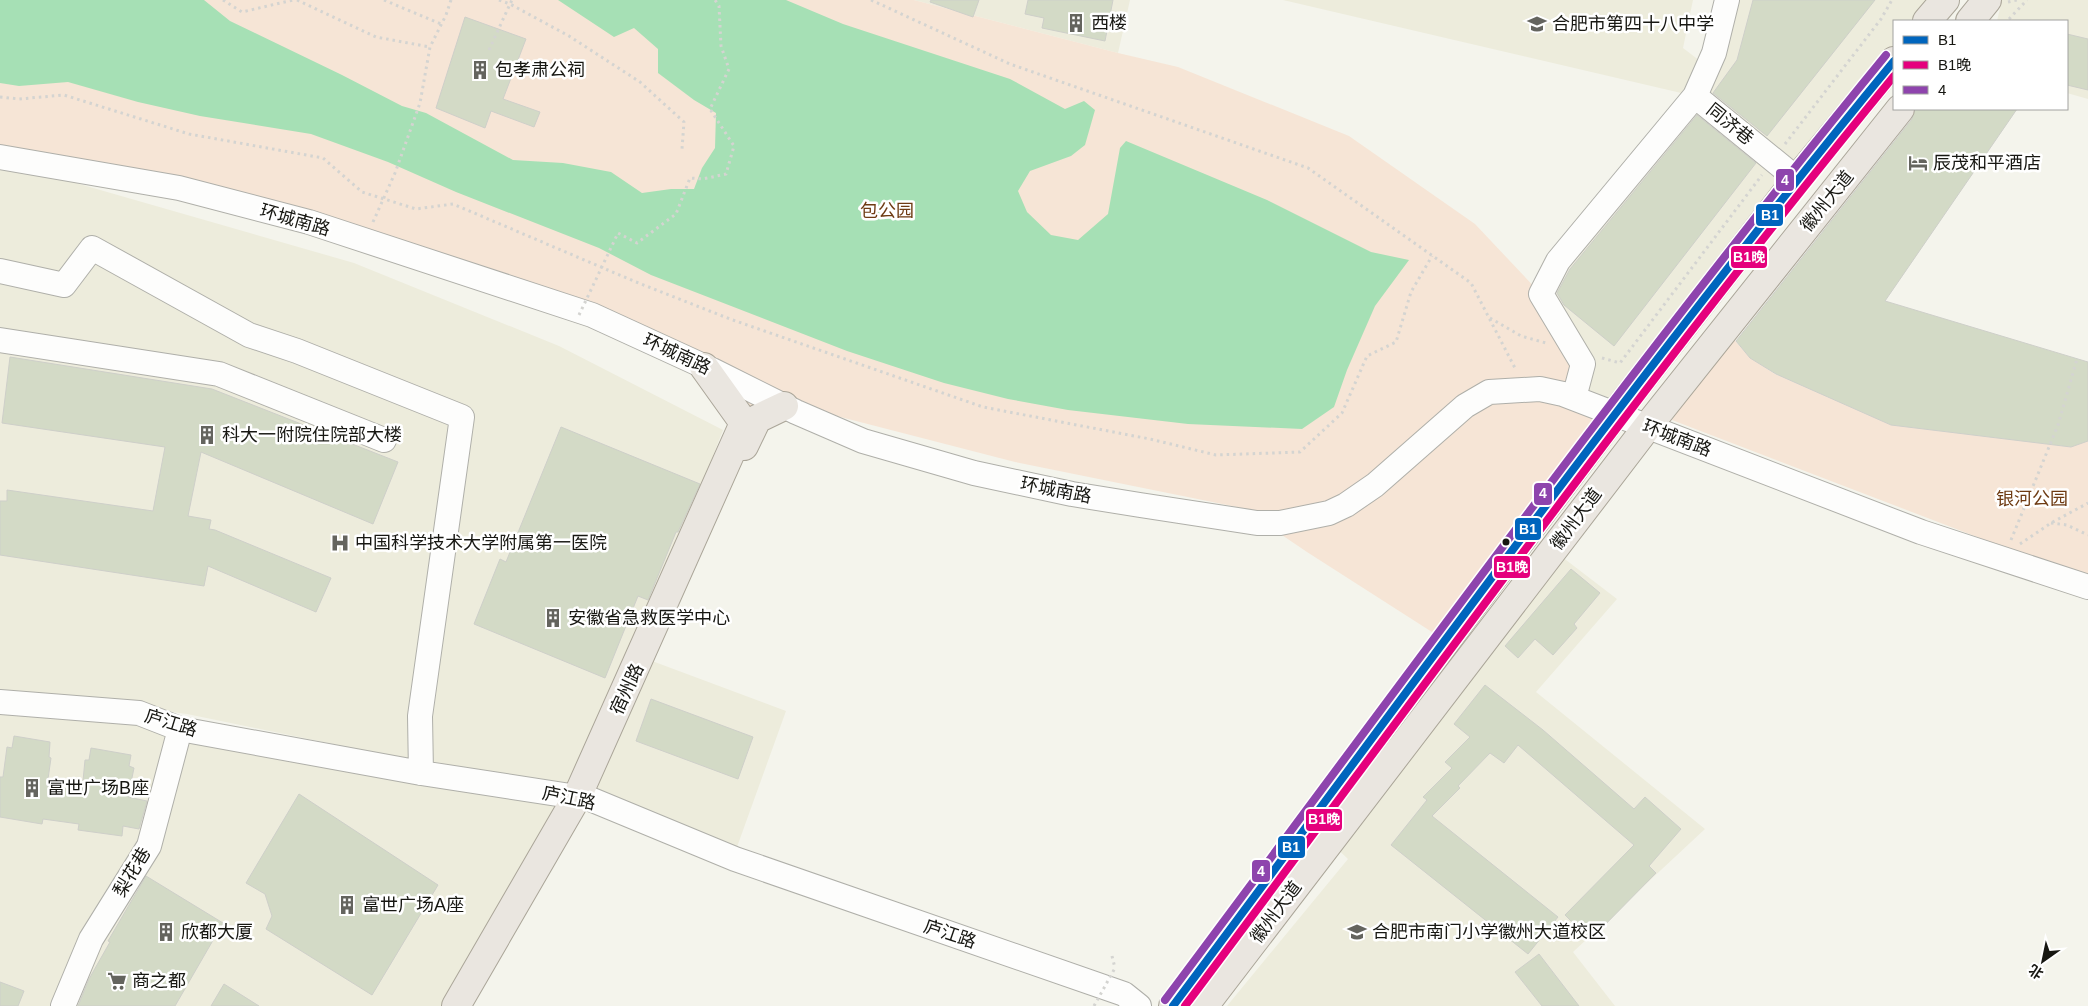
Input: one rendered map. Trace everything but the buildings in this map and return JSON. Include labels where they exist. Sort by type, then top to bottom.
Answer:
[{"type":"main road","points":[[1928,20],[1945,0]]},
{"type":"main road","points":[[1971,20],[1987,0]]},
{"type":"main road","name":"徽州大道","points":[[1173,1006],[1616,414],[1797,179],[1893,62]]},
{"type":"main road","name":"徽州大道","points":[[1204,1006],[1648,426],[1899,110]]},
{"type":"main road","name":"宿州路","points":[[456,1006],[583,798],[744,423],[704,367]]},
{"type":"main road","name":"宿州路","points":[[470,1006],[583,798],[757,419],[784,406]]},
{"type":"street","name":"同济巷","points":[[1727,0],[1714,52],[1695,96],[1797,179]]},
{"type":"street","points":[[1575,394],[1583,364],[1541,294],[1558,262],[1695,96]]},
{"type":"street","name":"环城南路","points":[[0,157],[179,188],[308,222],[592,315],[784,406],[863,441],[974,473],[1072,494],[1257,523],[1280,523],[1329,513],[1346,506],[1375,485],[1464,406],[1489,392],[1540,389],[1563,394],[1921,532],[2088,586]]},
{"type":"street","points":[[0,272],[64,285],[92,248],[249,335],[297,351],[462,417],[420,716],[421,773]]},
{"type":"street","points":[[0,340],[219,374],[384,440]]},
{"type":"street","name":"庐江路","points":[[0,702],[138,712],[180,729],[421,773],[583,798],[735,859],[1124,994],[1139,1006]]},
{"type":"street","name":"梨花巷","points":[[63,1006],[91,939],[149,846],[180,729]]},
{"type":"path","points":[[223,0],[242,12],[293,0]]},
{"type":"path","points":[[297,0],[376,37],[430,47]]},
{"type":"path","points":[[384,0],[441,24]]},
{"type":"path","points":[[370,228],[396,173],[420,103],[430,47],[451,0]]},
{"type":"path","points":[[498,0],[511,2],[569,36],[640,82],[684,122],[682,149]]},
{"type":"path","points":[[579,315],[618,233],[637,243],[676,214],[690,178],[703,179],[726,174],[734,146],[710,109],[729,69],[721,46],[719,6],[714,0]]},
{"type":"path","points":[[871,0],[1010,64],[1308,168],[1470,283],[1527,390]]},
{"type":"path","points":[[1489,317],[1521,336],[1620,363],[1881,19],[1892,0]]},
{"type":"path","points":[[2009,19],[2027,0]]},
{"type":"path","points":[[489,50],[511,2]]},
{"type":"path","points":[[0,97],[19,99],[64,95],[189,134],[323,158],[362,192],[416,209],[453,204],[721,316],[983,407],[1150,439],[1216,455],[1300,452],[1342,413],[1367,356],[1396,342],[1411,292],[1432,256]]},
{"type":"path","points":[[2009,545],[2058,424],[2077,359]]},
{"type":"path","points":[[2013,549],[2051,523],[2088,503]]},
{"type":"path","points":[[2051,523],[2067,525],[2088,535]]},
{"type":"path","points":[[1094,1006],[1115,968],[1112,956]]},
{"type":"shaded area","points":[[0,0],[204,0],[230,21],[402,106],[426,113],[513,160],[563,163],[611,172],[642,193],[671,189],[694,189],[702,168],[715,148],[716,113],[694,100],[658,73],[658,49],[634,28],[614,37],[558,0],[786,0],[843,24],[1010,79],[1065,109],[1084,101],[1095,110],[1085,145],[1071,156],[1030,171],[1018,191],[1027,212],[1051,235],[1078,240],[1108,214],[1120,148],[1126,141],[1267,200],[1371,252],[1409,260],[1375,306],[1347,370],[1334,407],[1302,429],[1188,424],[1068,410],[1008,399],[944,383],[847,351],[651,275],[599,248],[456,192],[388,162],[311,134],[200,116],[138,102],[68,82],[19,86],[0,83]]},
{"type":"shaded area","points":[[914,0],[1130,0],[1118,53]]},
{"type":"shaded area","points":[[1283,0],[1693,0],[1683,48],[1708,67],[1727,0],[1945,0],[1928,20],[1893,20],[1893,62],[1619,409],[1575,394],[1541,294],[1694,96]]},
{"type":"shaded area","points":[[2002,0],[2088,0],[2088,99],[2068,93],[2068,20],[1997,20]]},
{"type":"shaded area","name":"中国科学技术大学附属第一医院","points":[[0,170],[55,177],[354,263],[559,346],[723,430],[636,655],[786,711],[737,847],[600,792],[564,782],[415,761],[187,714],[0,689]]},
{"type":"shaded area","points":[[1553,550],[1617,599],[1536,692],[1705,829],[1573,952],[1615,1006],[1227,1006],[1348,859],[1330,842]]},
{"type":"shaded area","points":[[0,702],[577,797],[456,1006],[0,1006]]},
{"type":"green space","name":"包公园","points":[[0,0],[914,0],[1178,67],[1349,136],[1475,224],[1541,294],[1583,364],[1575,394],[1619,409],[1446,641],[1242,508],[1015,462],[794,405],[757,419],[694,375],[579,315],[367,235],[0,160]]},
{"type":"green space","name":"银河公园","points":[[1725,329],[1750,358],[1775,374],[1891,425],[2070,447],[2088,441],[2088,577],[1998,545],[1672,420]]},
{"type":"transit line","name":"4","points":[[1165,1000],[1610,405],[1793,170],[1886,55]]},
{"type":"transit line","name":"B1","points":[[1173,1006],[1528,529],[1708,293],[1893,62]]},
{"type":"transit line","name":"B1晚","points":[[1185,1006],[1623,420],[1712,304],[1893,77]]},
{"type":"place","name":"西楼","points":[[1076,23]]},
{"type":"place","name":"合肥市第四十八中学","points":[[1537,24]]},
{"type":"place","name":"包孝肃公祠","points":[[480,70]]},
{"type":"place","name":"辰茂和平酒店","points":[[1918,163]]},
{"type":"place","name":"科大一附院住院部大楼","points":[[207,435]]},
{"type":"place","name":"中国科学技术大学附属第一医院","points":[[340,543]]},
{"type":"place","name":"安徽省急救医学中心","points":[[553,618]]},
{"type":"place","name":"富世广场B座","points":[[32,788]]},
{"type":"place","name":"富世广场A座","points":[[347,905]]},
{"type":"place","name":"欣都大厦","points":[[166,932]]},
{"type":"place","name":"合肥市南门小学徽州大道校区","points":[[1357,932]]},
{"type":"place","name":"商之都","points":[[117,981]]}]
